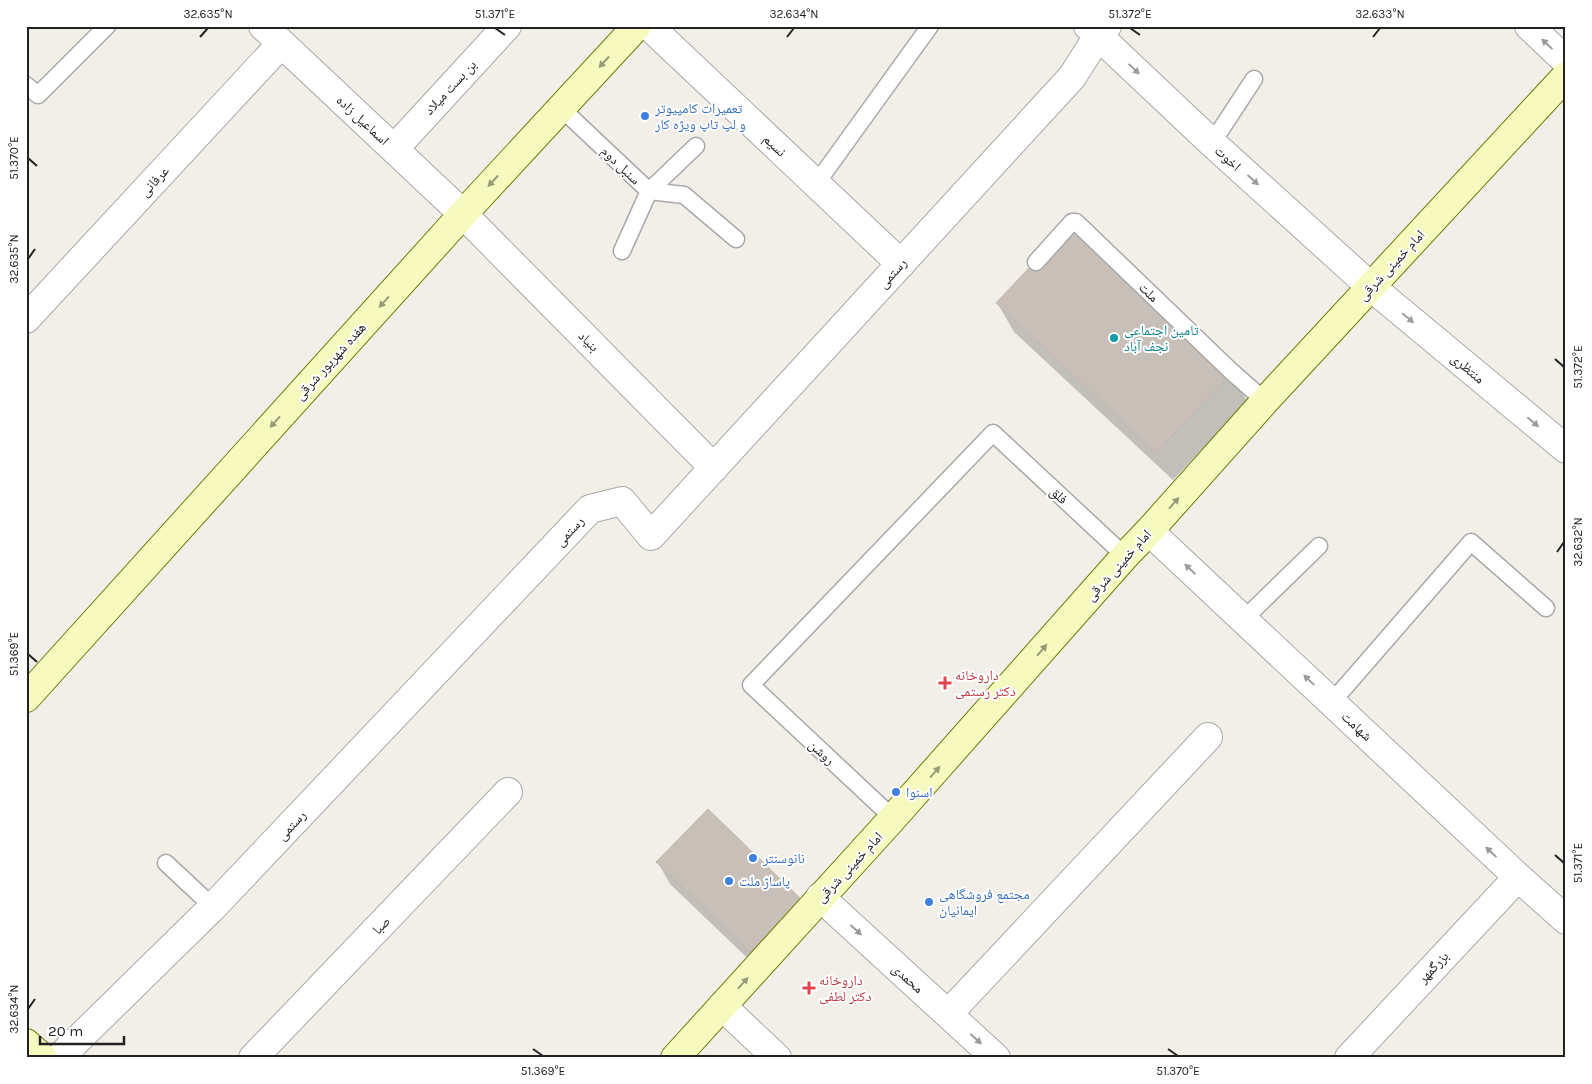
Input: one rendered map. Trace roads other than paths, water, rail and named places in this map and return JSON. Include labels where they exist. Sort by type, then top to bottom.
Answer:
[{"type":"main road","name":"هفده شهریور شرقی","points":[[26,698],[463,214],[637,26]]},
{"type":"main road","name":"امام خمینی شرقی","points":[[675,1058],[893,818],[1265,401],[1566,76]]},
{"type":"main road","points":[[26,1043],[43,1058]]},
{"type":"street","name":"بن بست میلاد","points":[[394,149],[507,26]]},
{"type":"street","name":"نسیم","points":[[649,26],[901,264]]},
{"type":"street","points":[[1529,26],[1566,62]]},
{"type":"street","name":"اخوت","points":[[1098,30],[1212,143],[1370,286]]},
{"type":"street","name":"رستمی","points":[[59,1058],[213,907],[590,509],[622,501],[652,536],[1072,76],[1098,30]]},
{"type":"street","name":"اسماعیل زاده","points":[[272,35],[463,214]]},
{"type":"street","name":"عرفانی","points":[[26,319],[272,35]]},
{"type":"street","name":"بنیاد","points":[[463,214],[714,468]]},
{"type":"street","name":"منتظری","points":[[1370,286],[1566,450]]},
{"type":"street","name":"شهامت","points":[[1149,531],[1566,920]]},
{"type":"street","points":[[948,1014],[1208,737]]},
{"type":"street","name":"صبا","points":[[253,1058],[508,792]]},
{"type":"street","name":"بزرگمهر","points":[[1349,1058],[1518,877]]},
{"type":"street","name":"محمدی","points":[[820,898],[996,1058]]},
{"type":"street","points":[[722,1006],[778,1058]]},
{"type":"lane","points":[[26,85],[38,94],[107,26]]},
{"type":"lane","points":[[816,184],[930,26]]},
{"type":"lane","points":[[1212,143],[1254,79]]},
{"type":"lane","name":"سنبل دوم","points":[[561,108],[649,191],[684,195],[736,239]]},
{"type":"lane","points":[[622,251],[649,191],[696,146]]},
{"type":"lane","name":"ملت","points":[[1036,262],[1072,222],[1076,222],[1265,401]]},
{"type":"lane","name":"فلق","points":[[751,685],[992,433],[1125,556]]},
{"type":"lane","points":[[1332,702],[1472,542],[1546,608]]},
{"type":"lane","points":[[1244,619],[1319,546]]},
{"type":"lane","name":"روشن","points":[[751,685],[893,818]]},
{"type":"lane","points":[[166,863],[213,907]]},
{"type":"place","name":"تعمیرات کامپیوتر و لپ تاپ ویژه کار","points":[[645,116]]},
{"type":"place","name":"تامین اجتماعی نجف آباد","points":[[1114,338]]},
{"type":"place","name":"داروخانه دکتر رستمی","points":[[945,683]]},
{"type":"place","name":"اسنوا","points":[[896,792]]},
{"type":"place","name":"نانوسنتر","points":[[753,858]]},
{"type":"place","name":"پاساژ ملت","points":[[729,881]]},
{"type":"place","name":"مجتمع فروشگاهی ایمانیان","points":[[929,902]]},
{"type":"place","name":"داروخانه دکتر لطفی","points":[[809,988]]}]
